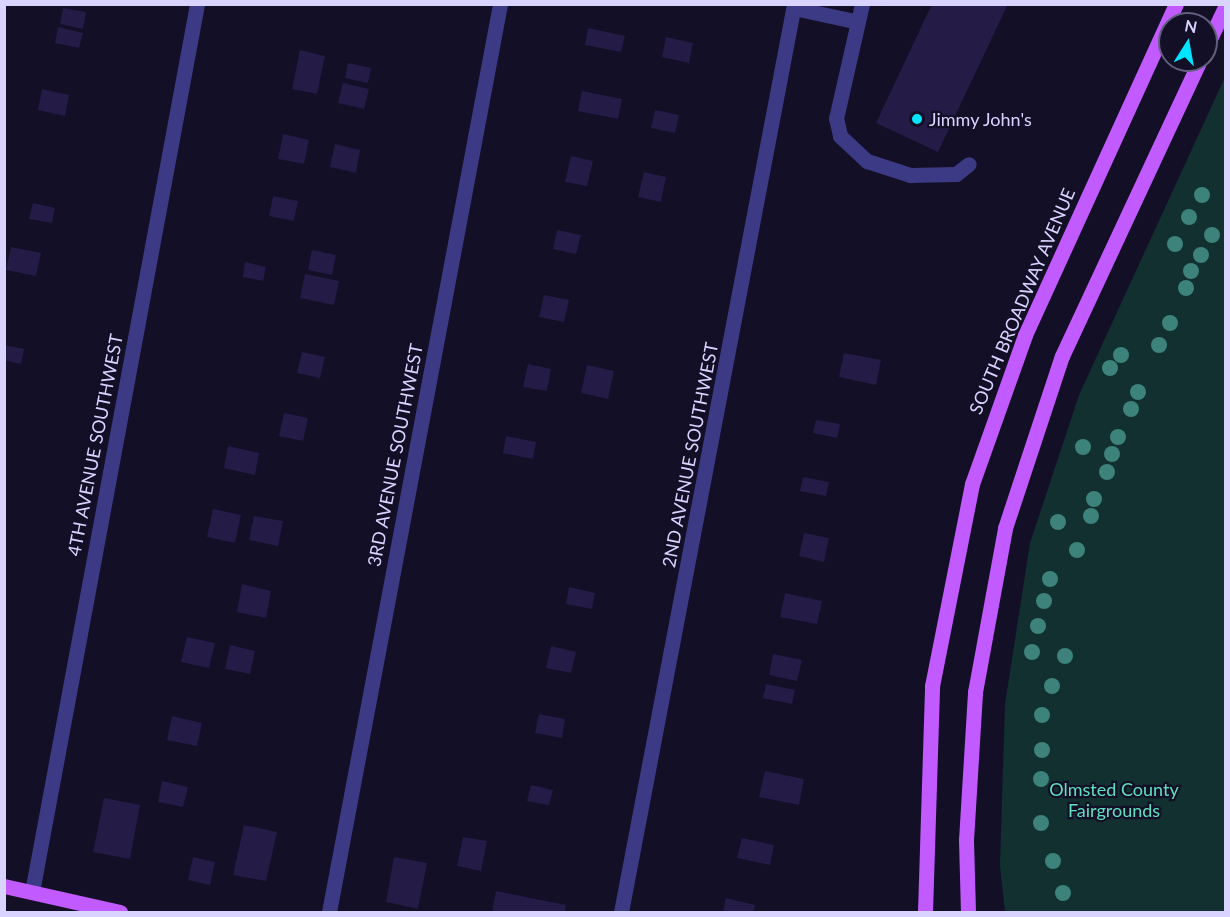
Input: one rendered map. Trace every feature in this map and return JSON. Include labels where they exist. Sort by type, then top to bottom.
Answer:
[{"type":"main road","name":"SOUTH BROADWAY AVENUE","points":[[925,912],[923,837],[932,686],[972,484],[1021,345],[1176,4]]},
{"type":"main road","points":[[1218,22],[1226,5]]},
{"type":"main road","points":[[968,912],[966,840],[975,692],[1005,528],[1062,356],[1194,72]]},
{"type":"main road","points":[[4,886],[120,912]]},
{"type":"street","name":"4TH AVENUE SOUTHWEST","points":[[32,892],[197,4]]},
{"type":"street","name":"3RD AVENUE SOUTHWEST","points":[[329,912],[500,4]]},
{"type":"street","points":[[862,4],[854,21],[836,118],[845,143],[867,161],[910,176],[956,174],[969,164]]},
{"type":"street","points":[[794,7],[854,21]]},
{"type":"street","name":"2ND AVENUE SOUTHWEST","points":[[621,912],[794,7]]},
{"type":"green space","name":"Olmsted County Fairgrounds","points":[[1225,77],[1225,912],[1005,912],[1000,866],[1005,704],[1030,543],[1079,395]]},
{"type":"building","points":[[932,4],[1008,4],[938,152],[876,123]]},
{"type":"building","points":[[63,8],[86,12],[83,29],[60,24]]},
{"type":"building","points":[[58,27],[83,33],[79,48],[55,43]]},
{"type":"building","points":[[588,28],[625,36],[621,52],[585,45]]},
{"type":"building","points":[[666,37],[693,43],[689,63],[662,57]]},
{"type":"building","points":[[300,50],[325,56],[317,94],[292,89]]},
{"type":"building","points":[[348,63],[371,68],[368,83],[345,78]]},
{"type":"building","points":[[343,83],[369,89],[364,109],[338,103]]},
{"type":"building","points":[[42,89],[69,95],[65,116],[38,110]]},
{"type":"building","points":[[582,91],[622,99],[618,119],[578,111]]},
{"type":"building","points":[[655,110],[679,115],[675,133],[651,128]]},
{"type":"building","points":[[283,134],[309,140],[304,164],[278,159]]},
{"type":"building","points":[[335,144],[360,150],[356,173],[330,167]]},
{"type":"building","points":[[571,156],[593,161],[587,186],[565,182]]},
{"type":"building","points":[[644,172],[666,177],[661,202],[638,197]]},
{"type":"building","points":[[273,196],[298,201],[294,221],[269,216]]},
{"type":"building","points":[[33,203],[55,208],[52,223],[29,219]]},
{"type":"building","points":[[557,230],[581,235],[576,254],[553,249]]},
{"type":"building","points":[[11,247],[41,253],[36,276],[6,270]]},
{"type":"building","points":[[312,250],[336,255],[332,275],[308,270]]},
{"type":"building","points":[[245,262],[266,267],[263,281],[243,277]]},
{"type":"building","points":[[305,274],[339,281],[334,305],[300,298]]},
{"type":"building","points":[[544,295],[569,300],[564,322],[539,317]]},
{"type":"building","points":[[4,345],[24,349],[21,364],[4,360]]},
{"type":"building","points":[[302,352],[325,357],[320,378],[297,373]]},
{"type":"building","points":[[844,353],[881,360],[876,385],[839,377]]},
{"type":"building","points":[[528,364],[551,369],[547,391],[523,387]]},
{"type":"building","points":[[587,365],[614,371],[608,399],[581,393]]},
{"type":"building","points":[[284,413],[308,418],[303,441],[279,436]]},
{"type":"building","points":[[816,420],[840,424],[837,438],[813,433]]},
{"type":"building","points":[[506,436],[536,442],[533,459],[503,453]]},
{"type":"building","points":[[228,446],[259,453],[255,475],[224,468]]},
{"type":"building","points":[[803,477],[829,482],[826,496],[800,491]]},
{"type":"building","points":[[213,509],[241,515],[235,543],[207,537]]},
{"type":"building","points":[[254,516],[283,521],[278,546],[249,540]]},
{"type":"building","points":[[804,533],[829,538],[824,562],[799,556]]},
{"type":"building","points":[[242,584],[271,591],[266,618],[237,612]]},
{"type":"building","points":[[569,587],[595,593],[592,609],[566,604]]},
{"type":"building","points":[[785,593],[822,601],[817,624],[780,617]]},
{"type":"building","points":[[187,637],[215,643],[209,668],[181,662]]},
{"type":"building","points":[[230,645],[255,651],[250,674],[225,669]]},
{"type":"building","points":[[551,646],[576,652],[571,673],[546,668]]},
{"type":"building","points":[[773,654],[802,660],[797,681],[769,675]]},
{"type":"building","points":[[766,684],[795,690],[792,704],[763,698]]},
{"type":"building","points":[[539,714],[565,719],[562,738],[535,733]]},
{"type":"building","points":[[172,716],[202,723],[197,746],[167,740]]},
{"type":"building","points":[[765,771],[804,779],[799,805],[759,797]]},
{"type":"building","points":[[162,781],[188,787],[183,807],[158,802]]},
{"type":"building","points":[[531,785],[553,790],[549,805],[527,801]]},
{"type":"building","points":[[104,798],[140,805],[130,859],[93,852]]},
{"type":"building","points":[[244,825],[277,832],[266,881],[233,875]]},
{"type":"building","points":[[463,837],[487,841],[481,871],[457,866]]},
{"type":"building","points":[[742,838],[774,845],[770,865],[737,858]]},
{"type":"building","points":[[193,857],[215,862],[210,885],[188,880]]},
{"type":"building","points":[[394,857],[427,863],[418,909],[386,902]]},
{"type":"building","points":[[496,891],[566,905],[565,912],[492,912]]},
{"type":"building","points":[[726,898],[755,905],[753,912],[723,912]]},
{"type":"place","name":"Jimmy John's","points":[[917,119]]}]
